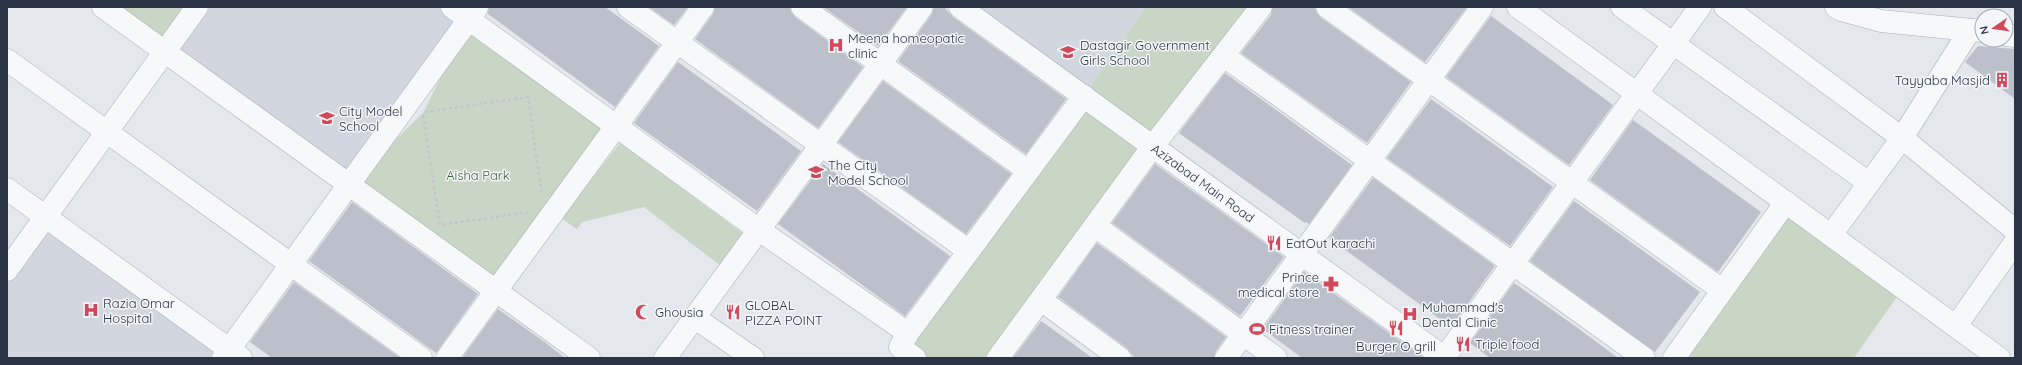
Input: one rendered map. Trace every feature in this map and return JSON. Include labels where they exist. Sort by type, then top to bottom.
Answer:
[{"type":"street","points":[[103,7],[589,358]]},
{"type":"street","points":[[7,270],[197,7]]},
{"type":"street","points":[[452,7],[474,13],[616,126],[759,230],[904,349],[969,251],[1084,96]]},
{"type":"street","points":[[628,7],[969,251]]},
{"type":"street","points":[[447,358],[703,7]]},
{"type":"street","points":[[802,7],[1028,171]]},
{"type":"street","points":[[666,358],[922,7]]},
{"type":"street","name":"Azizabad Main Road","points":[[960,7],[1445,358]]},
{"type":"street","points":[[998,358],[1153,146],[1261,7]]},
{"type":"street","points":[[1327,7],[1722,290]]},
{"type":"street","points":[[1226,358],[1482,7]]},
{"type":"street","points":[[1518,7],[1999,358]]},
{"type":"street","points":[[1622,7],[1869,183]]},
{"type":"street","points":[[1445,358],[1700,7]]},
{"type":"street","points":[[1725,7],[1902,138],[2015,230]]},
{"type":"street","points":[[1836,7],[1841,10],[1882,14],[1974,31]]},
{"type":"street","points":[[7,189],[231,355],[291,265],[474,13]]},
{"type":"street","points":[[1831,235],[1902,138],[1974,34]]},
{"type":"street","points":[[1224,56],[1644,358]]},
{"type":"street","points":[[7,60],[421,358]]},
{"type":"street","points":[[1674,358],[1786,202]]},
{"type":"street","points":[[1095,226],[1276,358]]},
{"type":"street","points":[[1956,326],[2015,242]]},
{"type":"street","points":[[1041,300],[1120,358]]},
{"type":"street","points":[[695,318],[753,358]]},
{"type":"path","points":[[537,211],[440,225],[423,113],[528,97],[543,202]]},
{"type":"shaded area","name":"City Model School","points":[[197,7],[452,7],[469,20],[349,185],[165,52]]},
{"type":"shaded area","name":"Dastagir Government Girls School","points":[[960,7],[1146,7],[1084,96]]},
{"type":"shaded area","name":"Razia Omar Hospital","points":[[45,217],[223,358],[7,358],[7,270]]},
{"type":"green space","points":[[103,7],[197,7],[165,52]]},
{"type":"green space","points":[[1146,7],[1261,7],[998,358],[915,358],[908,333],[1084,96]]},
{"type":"green space","name":"Aisha Park","points":[[469,20],[616,126],[496,291],[349,185],[423,113]]},
{"type":"green space","points":[[620,143],[744,234],[721,266],[644,207],[582,222],[577,229],[561,218]]},
{"type":"green space","points":[[1786,202],[1903,288],[1854,358],[1674,358]]},
{"type":"building","points":[[489,7],[605,7],[659,46],[615,107],[488,14]]},
{"type":"building","points":[[649,7],[688,7],[674,25]]},
{"type":"building","points":[[715,7],[790,7],[791,12],[795,17],[863,67],[818,128],[695,39],[713,14]]},
{"type":"building","points":[[823,7],[907,7],[878,46]]},
{"type":"building","points":[[934,7],[944,7],[953,17],[1066,99],[1026,154],[898,61],[932,14]]},
{"type":"building","points":[[1273,7],[1315,7],[1316,12],[1320,17],[1411,82],[1367,143],[1241,53],[1271,15]]},
{"type":"building","points":[[1348,7],[1467,7],[1425,62]]},
{"type":"building","points":[[1491,16],[1613,105],[1569,165],[1446,77]]},
{"type":"building","name":"Tayyaba Masjid","points":[[1976,48],[2015,49],[2015,99],[1965,62]]},
{"type":"building","points":[[678,62],[801,151],[757,211],[634,123]]},
{"type":"building","points":[[1225,73],[1352,165],[1309,224],[1306,222],[1305,223],[1179,133]]},
{"type":"building","points":[[883,81],[1011,174],[966,234],[838,142]]},
{"type":"building","points":[[1431,99],[1553,187],[1510,246],[1387,158]]},
{"type":"building","points":[[1633,120],[1761,212],[1718,272],[1590,180]]},
{"type":"building","points":[[823,164],[950,256],[905,316],[778,224]]},
{"type":"building","points":[[1155,164],[1284,257],[1240,316],[1112,223]]},
{"type":"building","points":[[1373,178],[1495,266],[1451,327],[1329,238]]},
{"type":"building","points":[[1574,201],[1700,292],[1655,352],[1530,261]]},
{"type":"building","points":[[352,202],[478,294],[436,353],[309,261]]},
{"type":"building","points":[[1097,243],[1226,337],[1216,351],[1214,358],[1135,358],[1127,348],[1058,297]]},
{"type":"building","points":[[1304,272],[1424,358],[1302,358],[1263,329]]},
{"type":"building","points":[[294,282],[400,358],[272,358],[250,342]]},
{"type":"building","points":[[1514,283],[1618,358],[1490,358],[1470,343]]},
{"type":"building","points":[[498,309],[546,343],[565,358],[462,358]]},
{"type":"building","points":[[1041,321],[1072,343],[1092,358],[1013,358]]},
{"type":"place","name":"Meena homeopatic clinic","points":[[836,45]]},
{"type":"place","name":"Dastagir Government Girls School","points":[[1068,52]]},
{"type":"place","name":"Tayyaba Masjid","points":[[2002,80]]},
{"type":"place","name":"City Model School","points":[[327,118]]},
{"type":"place","name":"The City Model School","points":[[816,172]]},
{"type":"place","name":"EatOut karachi","points":[[1274,243]]},
{"type":"place","name":"Prince medical store","points":[[1331,284]]},
{"type":"place","name":"Razia Omar Hospital","points":[[91,310]]},
{"type":"place","name":"Ghousia","points":[[643,312]]},
{"type":"place","name":"GLOBAL PIZZA POINT","points":[[733,312]]},
{"type":"place","name":"Muhammad's Dental Clinic","points":[[1410,314]]},
{"type":"place","name":"Burger O grill","points":[[1396,328]]},
{"type":"place","name":"Fitness trainer","points":[[1257,329]]},
{"type":"place","name":"Triple food","points":[[1463,344]]}]
